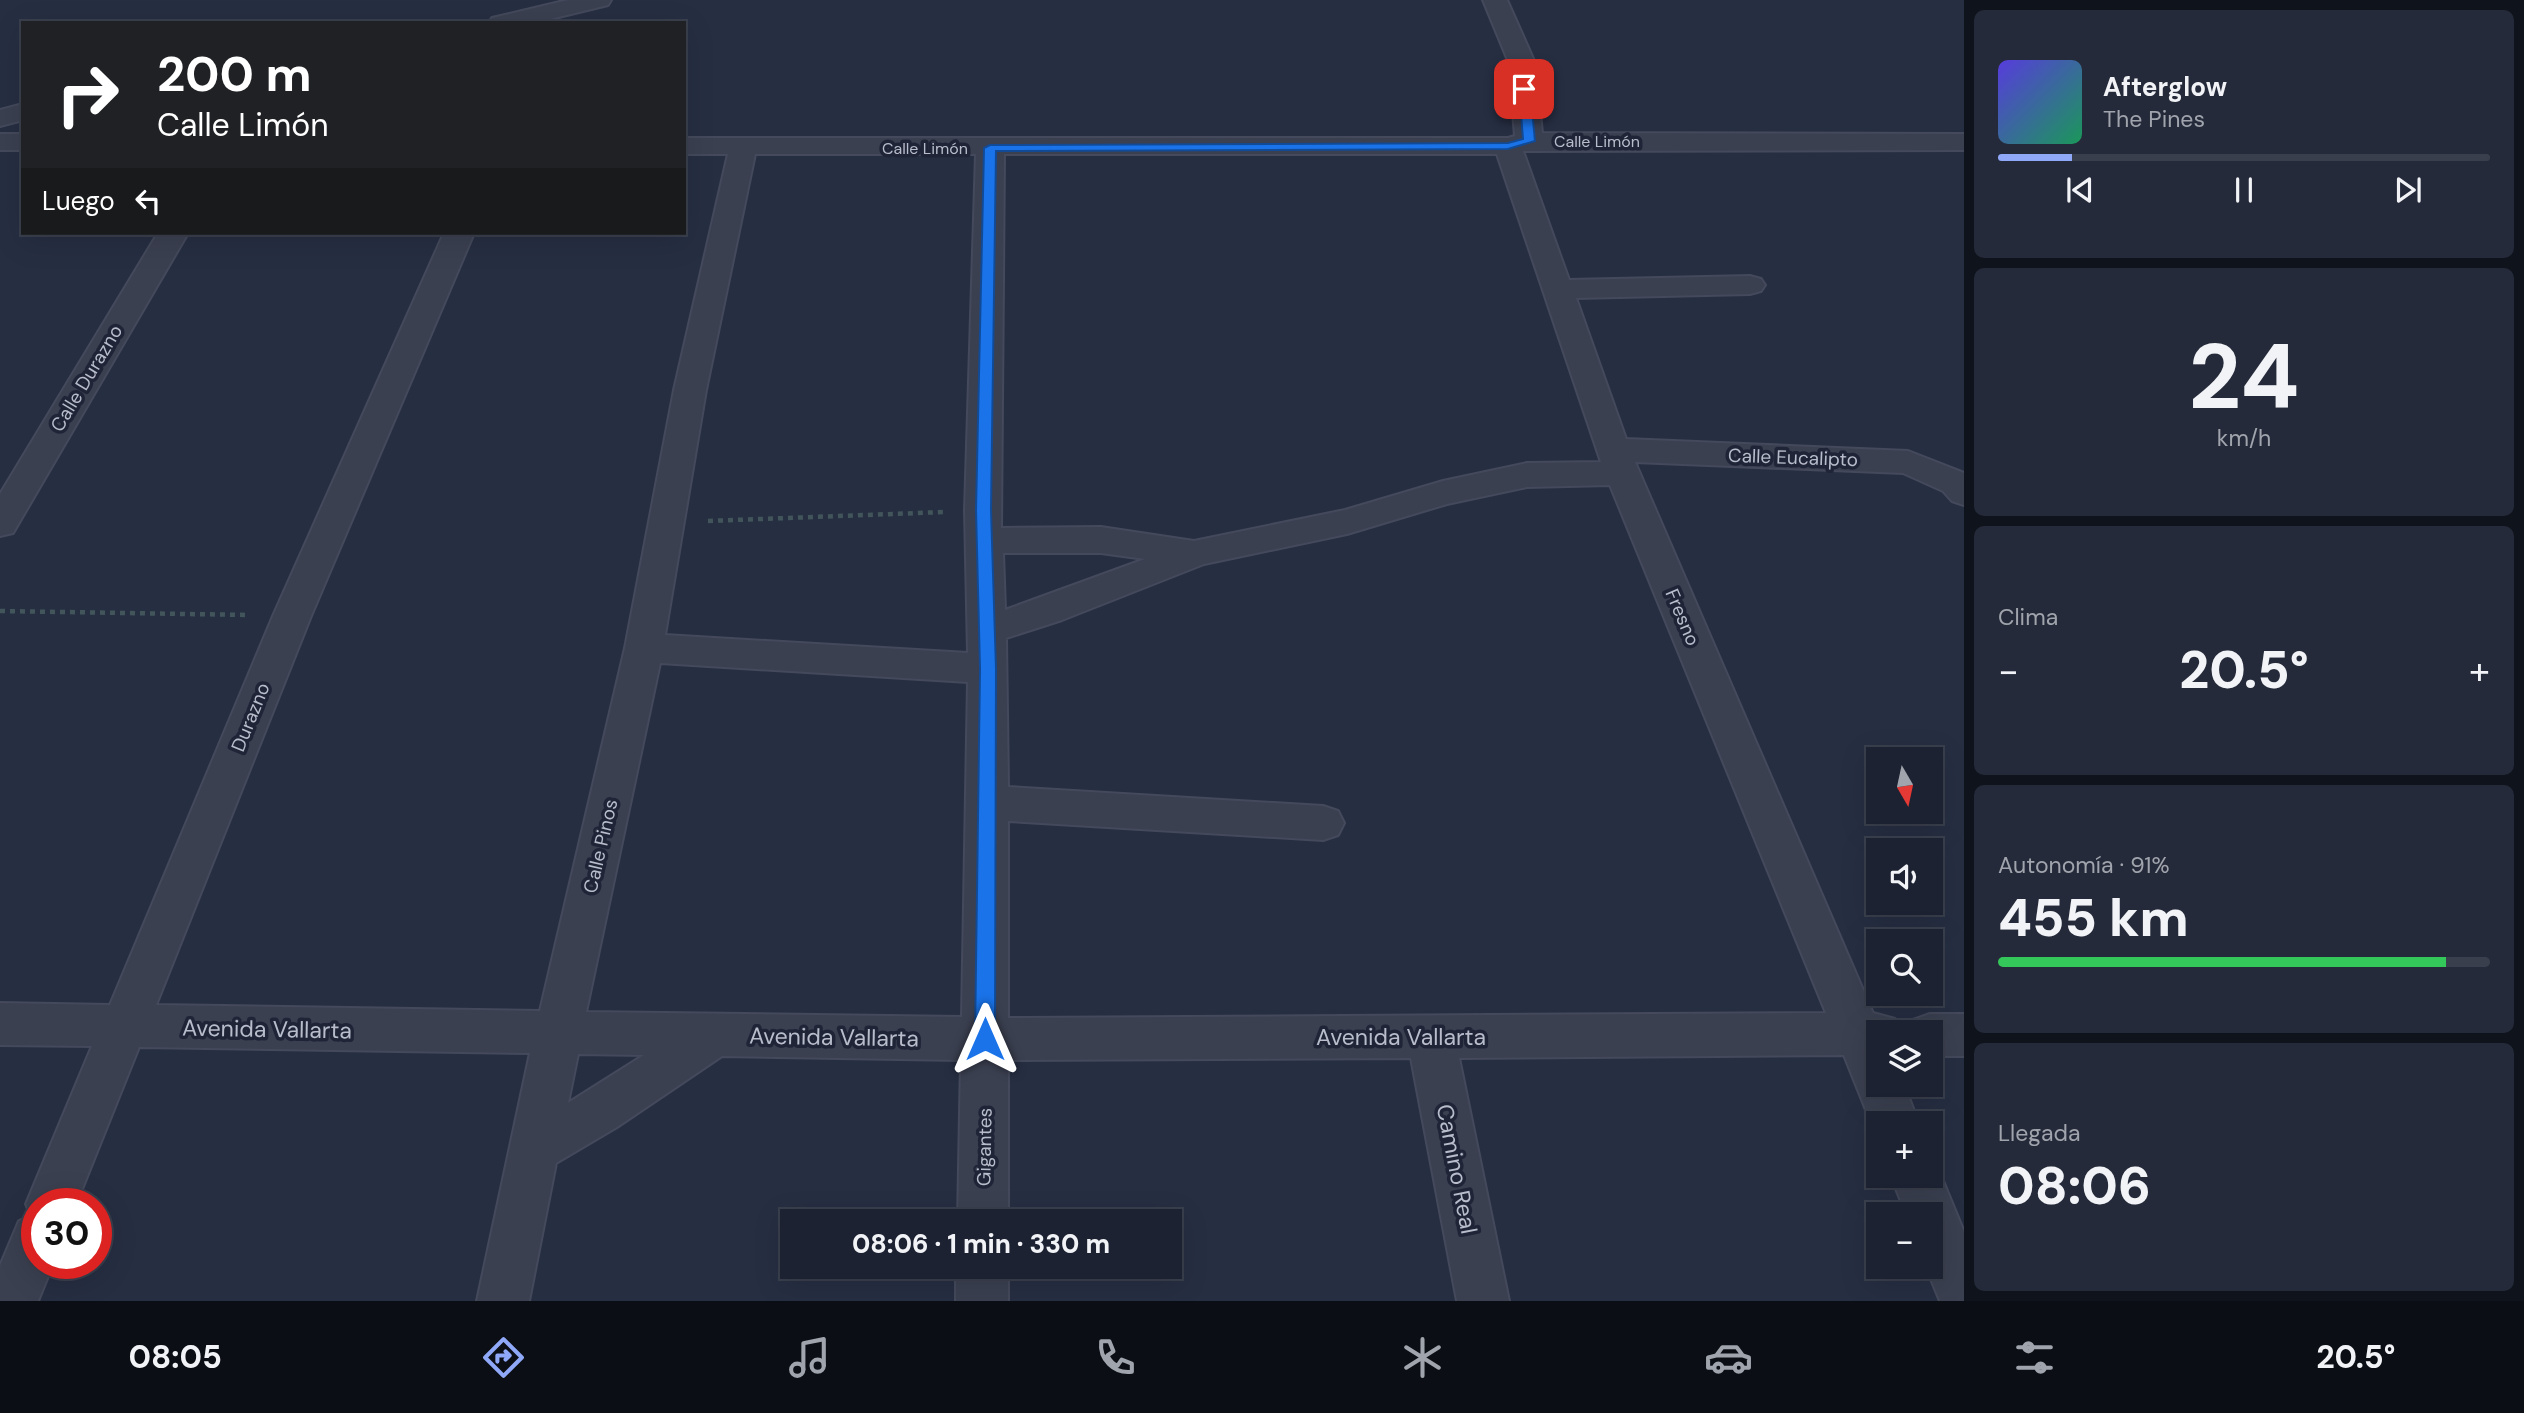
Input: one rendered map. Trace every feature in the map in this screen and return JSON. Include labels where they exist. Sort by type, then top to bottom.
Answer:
[{"type":"street","points":[[522,16],[599,0]]},
{"type":"street","name":"Fresno","points":[[1495,0],[1522,63],[1519,143],[1558,289],[1618,461],[1866,1029]]},
{"type":"street","points":[[0,118],[21,113]]},
{"type":"street","points":[[0,142],[21,142]]},
{"type":"street","name":"Calle Limón","points":[[686,146],[990,148],[1964,142]]},
{"type":"street","name":"Calle Pinos","points":[[503,1301],[558,1034],[644,648],[690,390],[743,146]]},
{"type":"street","name":"Gigantes","points":[[983,1209],[988,669],[984,526],[990,148]]},
{"type":"street","name":"Calle Durazno","points":[[0,524],[172,235]]},
{"type":"street","name":"Durazno","points":[[57,1188],[292,616],[458,235]]},
{"type":"street","points":[[1558,289],[1750,285]]},
{"type":"street","name":"Calle Eucalipto","points":[[1197,553],[1347,522],[1443,493],[1527,475],[1618,461],[1908,462],[1955,483],[1964,493]]},
{"type":"street","points":[[984,526],[1197,553]]},
{"type":"street","points":[[987,630],[1049,610],[1197,553]]},
{"type":"street","points":[[644,648],[988,669]]},
{"type":"street","points":[[987,803],[1323,823]]},
{"type":"street","name":"Avenida Vallarta","points":[[0,1024],[985,1039],[1866,1034]]},
{"type":"street","points":[[1943,1035],[1964,1035]]},
{"type":"street","points":[[534,1149],[600,1111],[713,1036]]},
{"type":"street","name":"Camino Real","points":[[1431,1037],[1483,1301]]},
{"type":"street","points":[[1921,1188],[1964,1296]]},
{"type":"street","points":[[12,1301],[21,1278]]},
{"type":"street","points":[[982,1279],[982,1301]]},
{"type":"path","points":[[665,522],[984,526]]},
{"type":"path","points":[[0,611],[292,616]]},
{"type":"route","points":[[985,1039],[988,669],[983,510],[990,148],[1508,146],[1529,141],[1524,89]]}]
